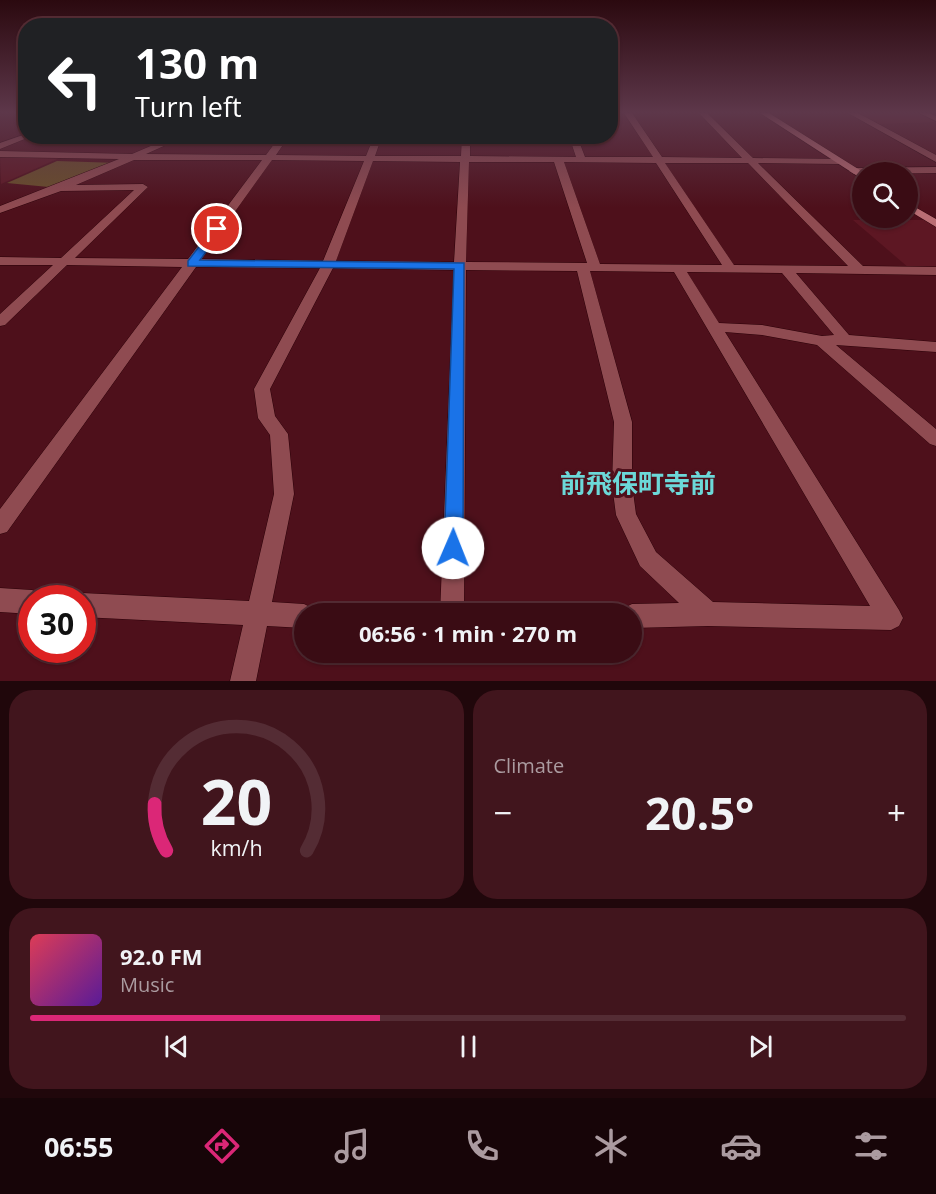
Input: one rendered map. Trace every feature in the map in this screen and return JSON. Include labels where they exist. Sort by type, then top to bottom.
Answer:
[{"type":"main road","points":[[813,145],[852,170]]},
{"type":"main road","points":[[918,212],[936,224]]},
{"type":"street","points":[[0,210],[163,145]]},
{"type":"street","points":[[0,525],[279,145]]},
{"type":"street","points":[[243,681],[284,494],[279,434],[267,418],[262,389],[328,265],[375,145]]},
{"type":"street","points":[[452,603],[460,266],[466,145]]},
{"type":"street","points":[[576,145],[581,159]]},
{"type":"street","points":[[648,145],[730,268]]},
{"type":"street","points":[[735,145],[860,271]]},
{"type":"street","points":[[910,145],[936,159]]},
{"type":"street","points":[[0,154],[136,157],[838,161]]},
{"type":"street","points":[[558,159],[589,268],[623,422],[622,484],[626,515],[648,559],[708,614]]},
{"type":"street","points":[[918,171],[936,170]]},
{"type":"street","points":[[0,322],[143,187],[59,188]]},
{"type":"street","points":[[0,261],[936,271]]},
{"type":"street","points":[[642,616],[708,614],[891,618],[679,270]]},
{"type":"street","points":[[787,271],[845,339]]},
{"type":"street","points":[[714,327],[762,330],[822,341],[845,339],[936,347]]},
{"type":"street","points":[[822,341],[936,439]]},
{"type":"street","points":[[0,600],[18,601]]},
{"type":"street","points":[[96,606],[294,616]]},
{"type":"shaded area","points":[[0,155],[64,156],[1,184]]},
{"type":"shaded area","points":[[57,161],[119,163],[59,188],[7,183]]},
{"type":"shaded area","points":[[918,220],[927,220],[936,226],[936,268],[909,268],[862,228],[918,228]]},
{"type":"district","name":"前飛保町寺前","points":[[638,483]]},
{"type":"route","points":[[217,229],[192,263],[460,266],[453,548]]}]
